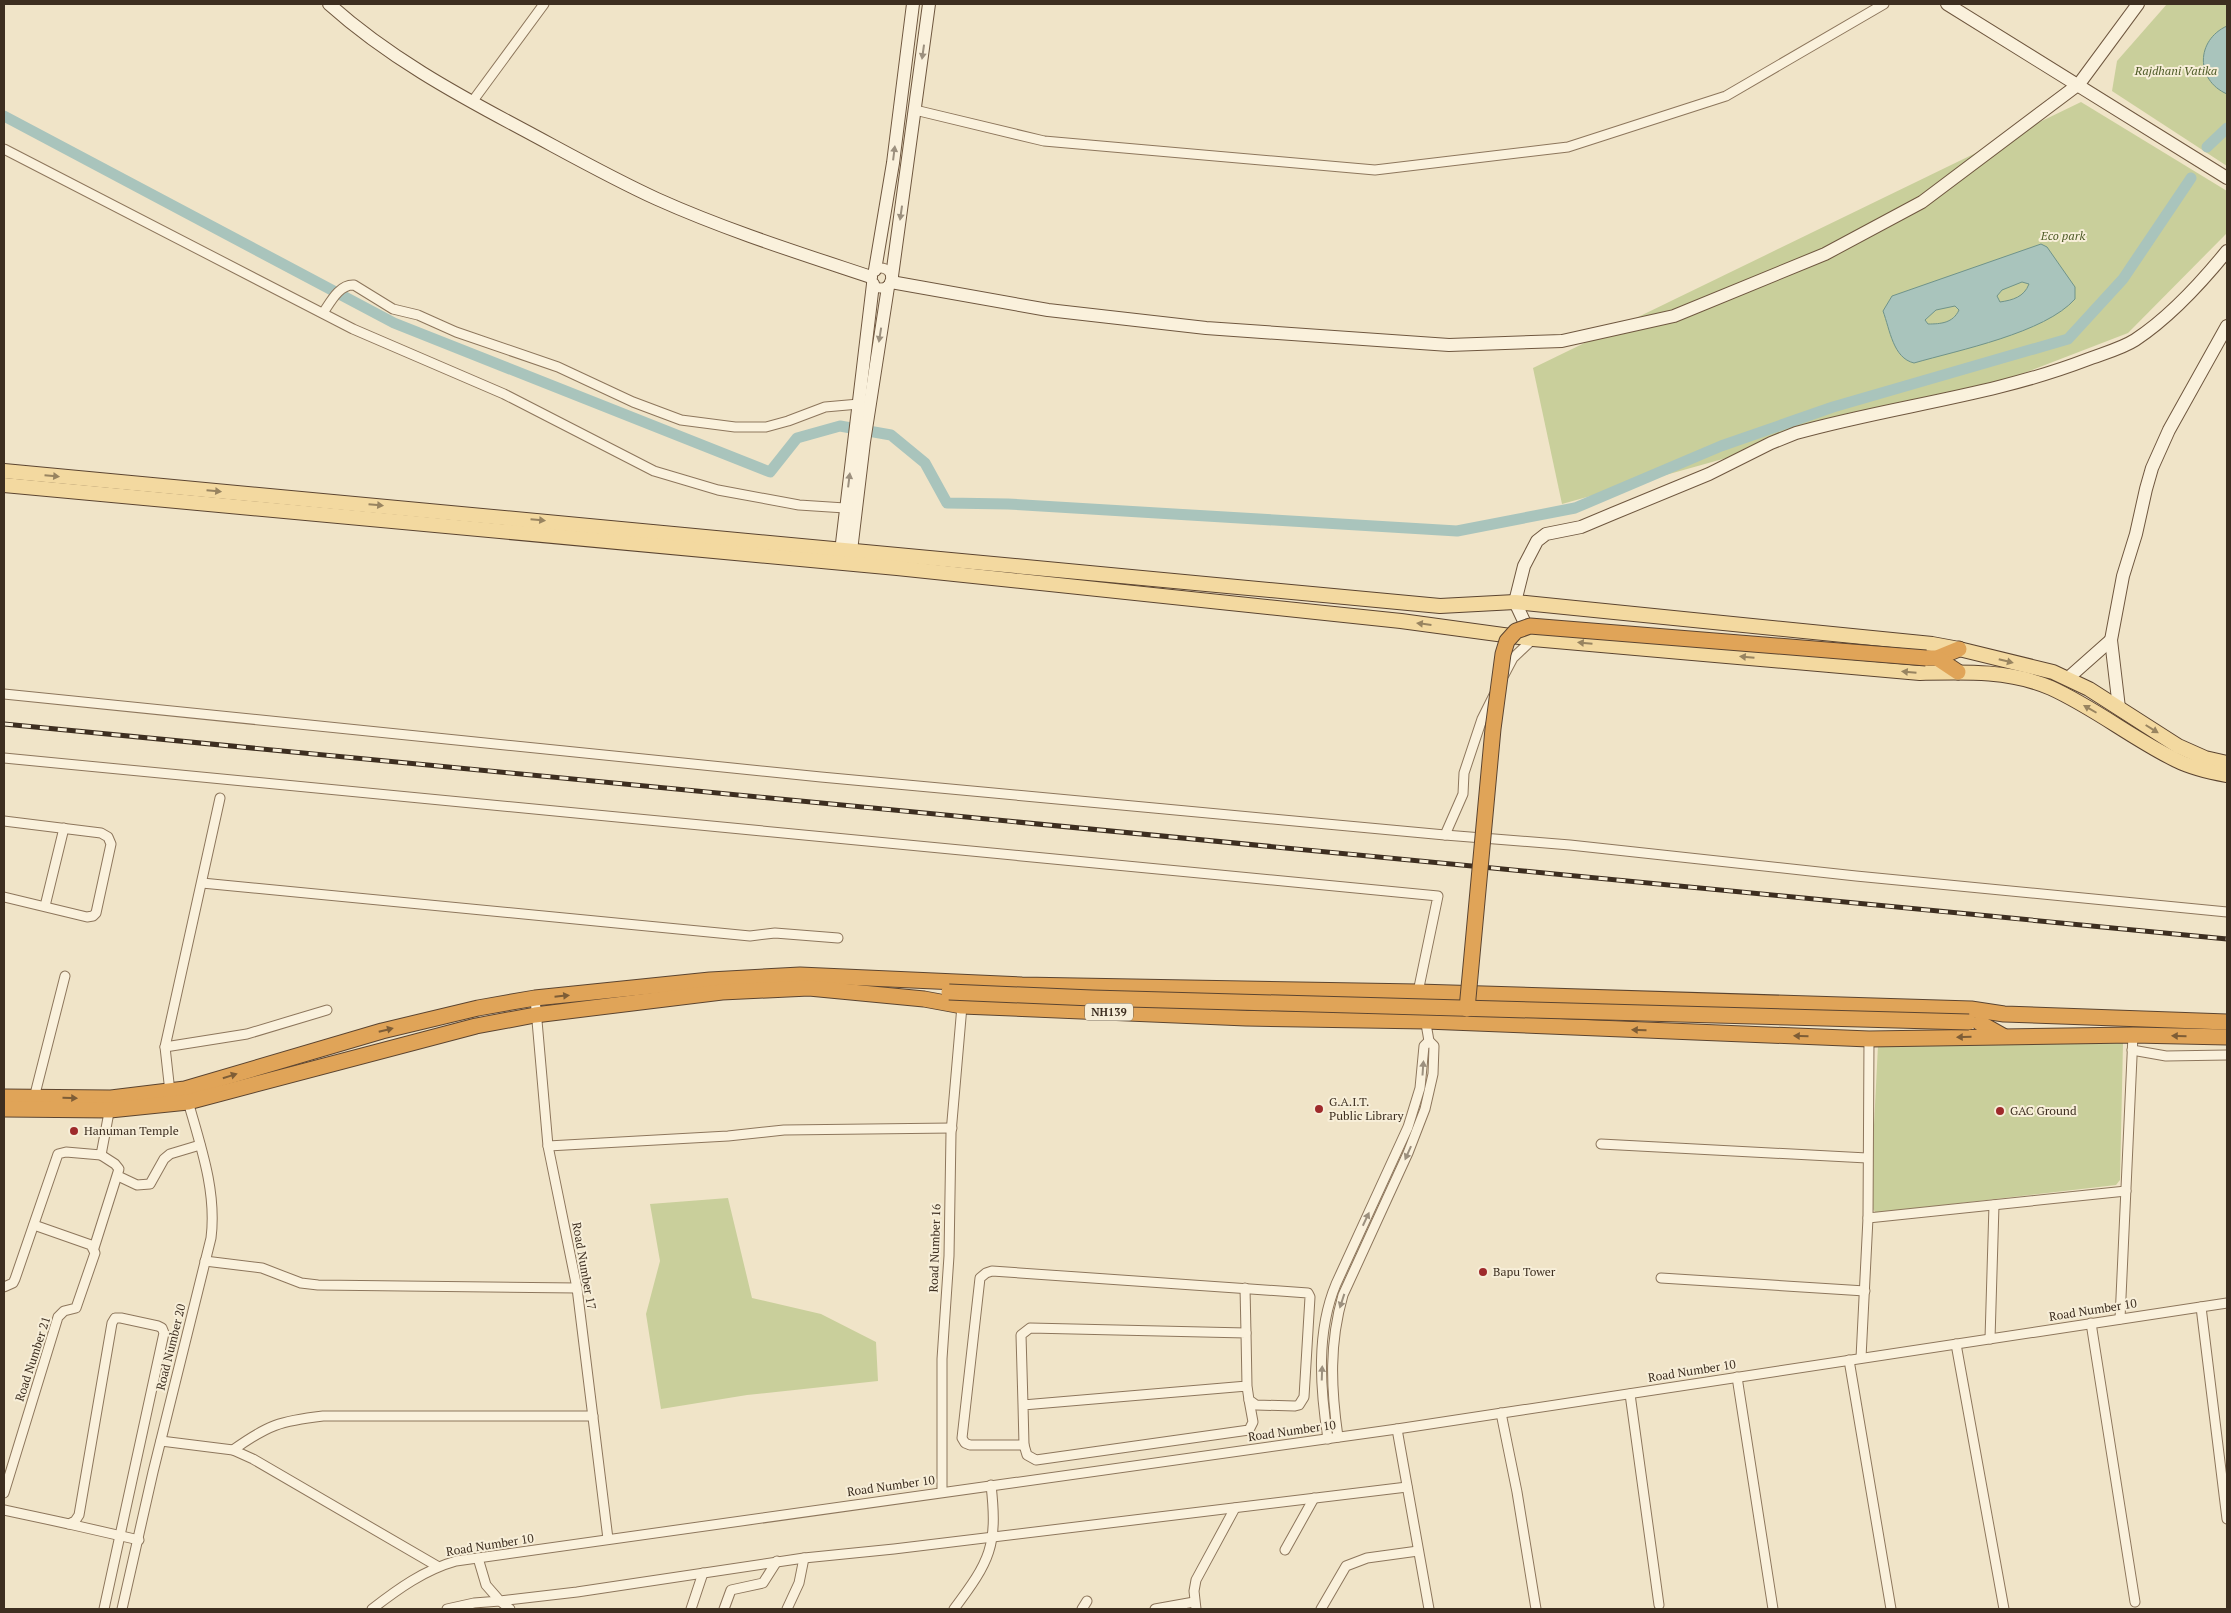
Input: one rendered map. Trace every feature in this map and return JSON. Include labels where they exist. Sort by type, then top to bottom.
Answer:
[{"type":"highway","points":[[1467,1009],[1493,729],[1507,641],[1516,631],[1530,626],[1932,658],[1959,649]]},
{"type":"highway","points":[[1932,658],[1958,672]]},
{"type":"highway","name":"NH139","points":[[4,1097],[110,1104],[181,1094],[382,1031],[478,1008],[535,998],[710,980],[800,975],[1022,985],[1418,992],[1971,1010],[2004,1014],[2227,1022]]},
{"type":"highway","points":[[926,981],[944,991]]},
{"type":"highway","name":"NH139","points":[[4,1109],[110,1104],[181,1094],[476,1026],[535,1015],[722,992],[809,988],[924,999],[962,1006],[1246,1018],[1426,1021],[1869,1039],[2004,1036],[2132,1042],[2227,1038]]},
{"type":"highway","points":[[924,999],[944,991],[1082,998],[1975,1022],[2004,1014]]},
{"type":"highway","points":[[1514,1025],[1515,995]]},
{"type":"highway","points":[[1975,1022],[2004,1036]]},
{"type":"main road","points":[[4,471],[1440,606],[1515,602],[1932,644],[2053,672],[2089,689],[2178,746],[2206,758],[2227,763]]},
{"type":"main road","points":[[4,485],[845,563],[1401,621],[1533,639],[1920,673],[1958,672],[2008,676],[2049,687],[2086,706],[2177,761],[2227,775]]},
{"type":"street","points":[[329,4],[401,60],[439,85],[658,199],[784,248],[873,277],[880,288],[890,282],[1048,310],[1206,328],[1450,346],[1562,341],[1674,316],[1825,254],[1922,202],[2079,84],[2138,4]]},
{"type":"street","points":[[472,102],[544,4]]},
{"type":"street","points":[[845,563],[859,441],[873,277],[893,162],[912,4]]},
{"type":"street","points":[[862,409],[890,282],[929,4]]},
{"type":"street","points":[[915,110],[1044,141],[1375,170],[1568,147],[1726,96],[1884,4]]},
{"type":"street","points":[[1947,4],[2079,84],[2227,178]]},
{"type":"street","points":[[4,149],[322,313],[385,344],[529,406],[612,451],[654,471],[718,490],[799,505],[845,508]]},
{"type":"street","points":[[1445,835],[1463,794],[1464,773],[1482,719],[1513,658],[1533,639],[1515,602],[1528,558],[1537,541],[1546,534],[1580,526],[1612,514],[1709,474],[1771,443],[1796,434],[2014,384],[2069,366],[2134,341],[2166,316],[2206,277],[2227,251]]},
{"type":"street","points":[[873,277],[883,268],[887,269],[890,282]]},
{"type":"street","points":[[322,313],[341,289],[348,285],[356,286],[393,309],[418,315],[456,332],[558,367],[626,398],[681,420],[735,428],[766,427],[825,407],[862,409]]},
{"type":"street","points":[[2119,708],[2111,640],[2123,576],[2136,534],[2152,468],[2169,430],[2227,326]]},
{"type":"street","points":[[847,549],[845,508],[859,441]]},
{"type":"street","points":[[2067,679],[2111,640]]},
{"type":"street","points":[[4,694],[822,777],[1570,845],[1856,876],[2227,912]]},
{"type":"street","points":[[4,758],[1438,896],[1418,992],[1426,1021],[1428,1041],[1434,1046],[1431,1091],[1331,1296],[1324,1332],[1321,1395],[1328,1438]]},
{"type":"street","name":"Road Number 20","points":[[122,1609],[212,1230],[213,1201],[200,1145],[165,1047],[220,798]]},
{"type":"street","points":[[4,821],[101,833],[108,837],[111,844],[96,912],[93,916],[4,898]]},
{"type":"street","points":[[45,906],[64,828]]},
{"type":"street","points":[[202,883],[750,936],[775,933],[838,938]]},
{"type":"street","points":[[34,1098],[65,976]]},
{"type":"street","name":"Road Number 17","points":[[535,998],[548,1146],[577,1288],[608,1539]]},
{"type":"street","name":"Road Number 16","points":[[942,1492],[942,1359],[949,1256],[952,1128],[962,1006]]},
{"type":"street","points":[[165,1047],[247,1034],[328,1010]]},
{"type":"street","points":[[1861,1358],[1868,1218],[1869,1039]]},
{"type":"street","points":[[2120,1319],[2132,1042],[2172,1056],[2227,1055]]},
{"type":"street","points":[[101,1155],[110,1104]]},
{"type":"street","points":[[548,1146],[728,1136],[784,1130],[952,1128]]},
{"type":"street","points":[[1338,1437],[1332,1394],[1335,1330],[1343,1296],[1411,1133]]},
{"type":"street","points":[[1601,1144],[1867,1158]]},
{"type":"street","points":[[4,1288],[13,1283],[15,1279],[58,1154],[66,1152],[101,1155],[119,1168],[118,1176],[137,1185],[150,1184],[164,1160],[170,1154],[200,1145]]},
{"type":"street","name":"Road Number 21","points":[[4,1493],[58,1317],[64,1311],[76,1308],[118,1176]]},
{"type":"street","points":[[1868,1218],[2126,1191]]},
{"type":"street","points":[[1990,1339],[1994,1205]]},
{"type":"street","points":[[34,1224],[91,1245],[94,1248]]},
{"type":"street","points":[[205,1260],[262,1268],[301,1284],[577,1288]]},
{"type":"street","points":[[1024,1445],[970,1445],[965,1443],[962,1438],[980,1278],[992,1271],[1303,1292],[1310,1297],[1304,1397],[1299,1405],[1295,1406],[1256,1404],[1249,1400]]},
{"type":"street","points":[[1661,1278],[1865,1291]]},
{"type":"street","points":[[1245,1288],[1246,1333],[1246,1386],[1253,1422],[1249,1430],[1036,1460],[1027,1455],[1024,1445],[1021,1336],[1030,1328],[1246,1333]]},
{"type":"street","name":"Road Number 10","points":[[372,1609],[412,1580],[437,1566],[478,1558],[1397,1429],[2227,1303]]},
{"type":"street","points":[[2201,1307],[2227,1519]]},
{"type":"street","points":[[69,1524],[76,1521],[79,1515],[112,1322],[115,1318],[121,1318],[158,1326],[162,1328],[164,1333],[104,1609]]},
{"type":"street","points":[[2091,1323],[2135,1602]]},
{"type":"street","points":[[1956,1344],[2004,1609]]},
{"type":"street","points":[[1849,1360],[1891,1609]]},
{"type":"street","points":[[1737,1377],[1773,1609]]},
{"type":"street","points":[[1023,1405],[1246,1386]]},
{"type":"street","points":[[1304,1397],[1332,1394]]},
{"type":"street","points":[[1630,1394],[1659,1605]]},
{"type":"street","points":[[1501,1413],[1517,1492],[1536,1609]]},
{"type":"street","points":[[233,1450],[258,1432],[274,1424],[323,1416],[592,1416]]},
{"type":"street","points":[[1397,1429],[1429,1609]]},
{"type":"street","points":[[161,1441],[233,1450],[294,1482],[437,1566]]},
{"type":"street","points":[[954,1609],[982,1568],[993,1537],[995,1517],[991,1485]]},
{"type":"street","points":[[447,1609],[474,1603],[577,1592],[804,1558],[1407,1487]]},
{"type":"street","points":[[1286,1550],[1314,1498]]},
{"type":"street","points":[[1155,1609],[1195,1606],[1194,1591],[1196,1580],[1235,1508]]},
{"type":"street","points":[[4,1510],[139,1540]]},
{"type":"street","points":[[1321,1609],[1346,1566],[1367,1558],[1418,1551]]},
{"type":"street","points":[[478,1558],[486,1585],[510,1609]]},
{"type":"street","points":[[787,1609],[799,1583],[804,1558]]},
{"type":"street","points":[[724,1609],[731,1590],[763,1583],[777,1562]]},
{"type":"street","points":[[691,1609],[703,1573]]},
{"type":"green space","name":"Rajdhani Vatika","points":[[2167,4],[2227,4],[2227,166],[2112,91],[2117,61]]},
{"type":"green space","name":"Eco park","points":[[2081,102],[2227,191],[2227,233],[2128,333],[2009,379],[1562,504],[1533,368]]},
{"type":"green space","name":"GAC Ground","points":[[2123,1043],[2120,1180],[2116,1185],[1876,1213],[1870,1206],[1878,1045]]},
{"type":"green space","points":[[728,1198],[752,1298],[821,1314],[876,1342],[878,1381],[747,1395],[661,1409],[646,1314],[660,1261],[650,1204]]},
{"type":"water","points":[[2227,26],[2227,94],[2217,88],[2209,79],[2203,60],[2209,41],[2217,32]]},
{"type":"water","points":[[2041,244],[2047,247],[2075,287],[2075,299],[2044,322],[2000,339],[1914,363],[1901,355],[1890,334],[1883,311],[1892,296]],"holes":[[[2022,282],[2029,284],[2021,295],[2014,299],[2000,302],[1997,296],[2002,290]],[[1955,306],[1959,310],[1950,320],[1942,323],[1928,324],[1925,320],[1936,310]]]},
{"type":"waterway","points":[[4,116],[394,323],[770,472],[797,438],[840,426],[891,435],[925,463],[947,503],[1008,504],[1457,531],[1575,508],[1721,446],[1833,407],[2068,339],[2123,279],[2191,178]]},
{"type":"waterway","points":[[2207,147],[2227,128]]},
{"type":"railway","points":[[4,724],[2227,939]]},
{"type":"place","name":"G.A.I.T. Public Library","points":[[1319,1109]]},
{"type":"place","name":"GAC Ground","points":[[2000,1111]]},
{"type":"place","name":"Hanuman Temple","points":[[74,1131]]},
{"type":"place","name":"Bapu Tower","points":[[1483,1272]]}]
